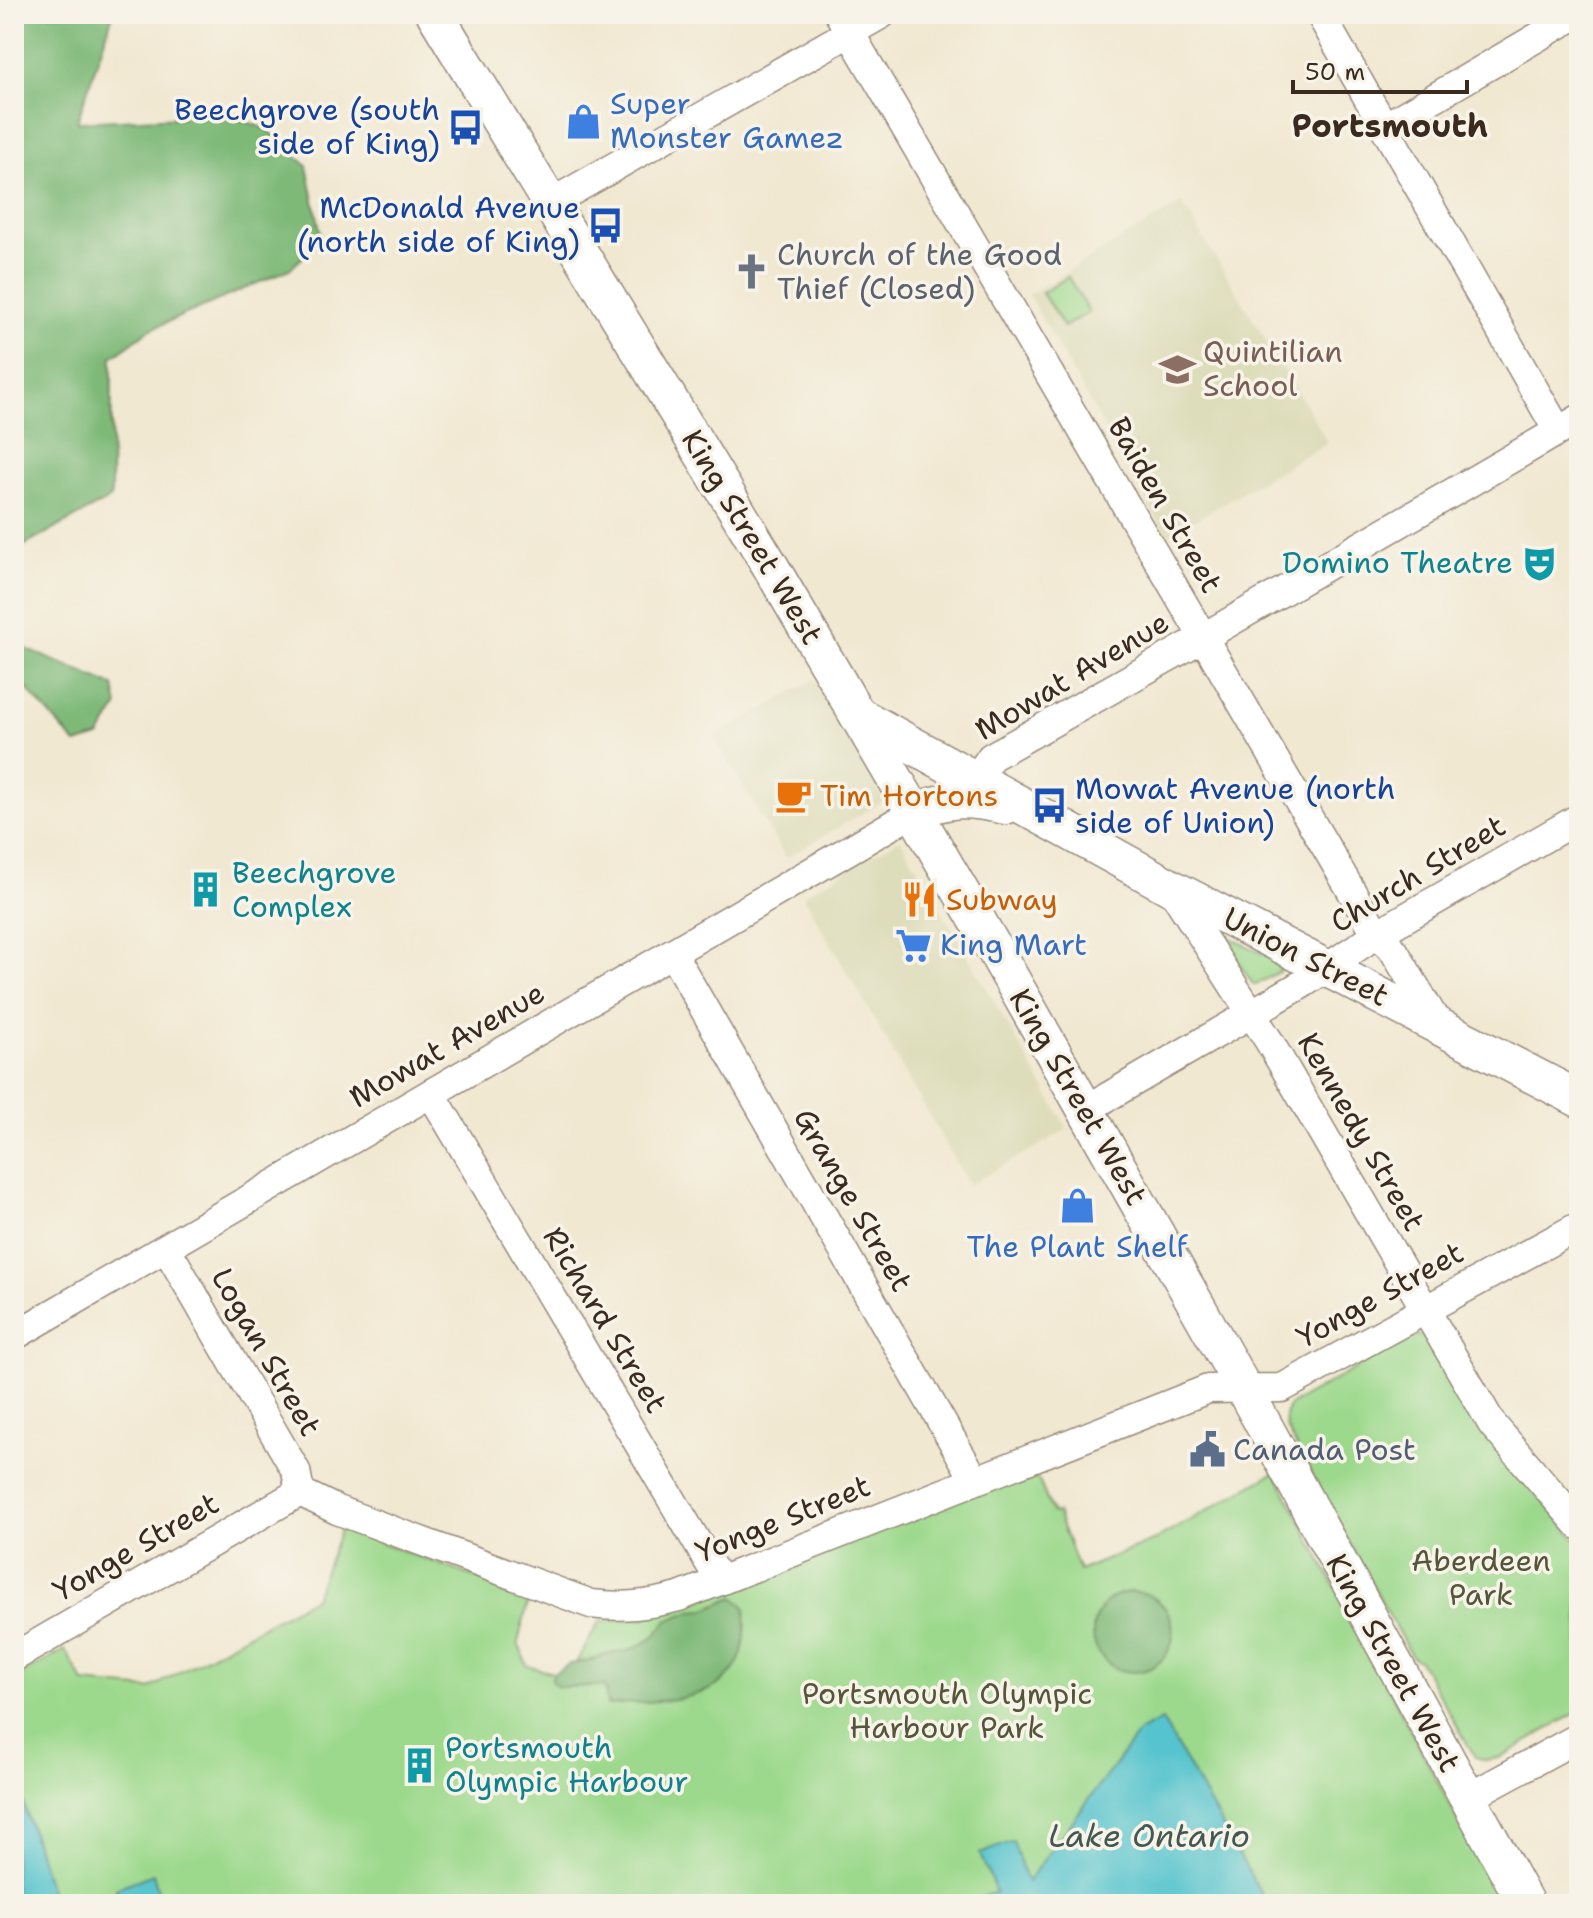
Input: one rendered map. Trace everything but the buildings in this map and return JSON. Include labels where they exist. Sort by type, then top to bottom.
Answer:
[{"type":"main road","name":"King Street West","points":[[435,14],[914,812],[1244,1389],[1526,1904]]},
{"type":"main road","name":"Union Street","points":[[858,715],[1170,887],[1579,1099]]},
{"type":"main road","name":"Union Street","points":[[914,812],[960,798],[1034,812]]},
{"type":"street","points":[[551,203],[845,23],[882,14]]},
{"type":"street","points":[[1320,14],[1569,425]]},
{"type":"street","points":[[1386,126],[1577,14]]},
{"type":"street","name":"Baiden Street","points":[[845,23],[1377,934],[1394,951],[1438,1025]]},
{"type":"street","name":"Mowat Avenue","points":[[976,779],[991,757],[1569,425]]},
{"type":"street","name":"Mowat Avenue","points":[[14,1336],[914,812]]},
{"type":"street","name":"Church Street","points":[[1085,1110],[1252,1014],[1377,934],[1579,818]]},
{"type":"street","name":"Kennedy Street","points":[[1170,887],[1252,1014],[1492,1424],[1579,1525]]},
{"type":"street","name":"Grange Street","points":[[672,953],[975,1480]]},
{"type":"street","name":"Richard Street","points":[[431,1093],[720,1581]]},
{"type":"street","name":"Yonge Street","points":[[14,1657],[300,1492],[337,1510],[591,1604],[618,1608],[679,1597],[1208,1389],[1282,1388],[1579,1226]]},
{"type":"street","name":"Logan Street","points":[[167,1249],[296,1471],[300,1492]]},
{"type":"street","points":[[1467,1798],[1579,1737]]},
{"type":"shaded area","name":"Quintilian School","points":[[1182,203],[1328,442],[1167,536],[1028,295]]},
{"type":"shaded area","points":[[815,679],[885,800],[786,858],[714,737]]},
{"type":"shaded area","points":[[900,839],[1068,1129],[969,1185],[803,895]]},
{"type":"green space","points":[[14,14],[113,14],[77,122],[226,115],[267,129],[307,166],[322,240],[290,269],[149,330],[112,357],[111,498],[14,551]]},
{"type":"green space","points":[[1068,277],[1089,312],[1064,327],[1042,293]]},
{"type":"green space","points":[[14,639],[19,646],[114,686],[118,706],[99,737],[76,744],[14,674]]},
{"type":"green space","points":[[1231,938],[1278,961],[1280,971],[1253,984],[1226,945]]},
{"type":"green space","name":"Aberdeen Park","points":[[1416,1335],[1422,1336],[1433,1346],[1525,1479],[1579,1542],[1579,1711],[1499,1758],[1486,1760],[1475,1757],[1419,1660],[1412,1657],[1286,1427],[1285,1415],[1290,1405]]},
{"type":"green space","name":"Portsmouth Olympic Harbour Park","points":[[1032,1471],[1053,1514],[1057,1513],[1079,1571],[1155,1540],[1275,1472],[1502,1904],[54,1904],[14,1773],[14,1679],[65,1650],[84,1683],[149,1689],[315,1597],[341,1528],[529,1597],[518,1643],[527,1666],[568,1677],[600,1621],[644,1618]]},
{"type":"green space","points":[[1125,1592],[1141,1592],[1162,1603],[1173,1624],[1173,1640],[1162,1661],[1141,1672],[1125,1672],[1111,1666],[1099,1654],[1093,1640],[1093,1624],[1099,1610],[1111,1598]]},
{"type":"green space","points":[[734,1597],[745,1607],[745,1640],[738,1664],[725,1680],[707,1691],[661,1701],[607,1705],[605,1686],[558,1687],[551,1681],[554,1673],[570,1664],[639,1646],[655,1636],[666,1621]]},
{"type":"water","name":"Lake Ontario","points":[[1162,1720],[1267,1904],[965,1904],[996,1892],[980,1854],[1013,1841],[1027,1882],[1140,1731]]},
{"type":"water","points":[[14,1774],[54,1904],[14,1904]]},
{"type":"water","points":[[153,1874],[162,1904],[121,1904],[116,1888]]},
{"type":"place","name":"Super Monster Gamez","points":[[584,121]]},
{"type":"place","name":"Beechgrove (south side of King)","points":[[466,127]]},
{"type":"place","name":"McDonald Avenue (north side of King)","points":[[606,225]]},
{"type":"place","name":"Church of the Good Thief (Closed)","points":[[751,272]]},
{"type":"place","name":"Quintilian School","points":[[1177,369]]},
{"type":"place","name":"Domino Theatre","points":[[1539,563]]},
{"type":"place","name":"Tim Hortons","points":[[794,796]]},
{"type":"place","name":"Mowat Avenue (north side of Union)","points":[[1049,806]]},
{"type":"place","name":"Beechgrove Complex","points":[[206,890]]},
{"type":"place","name":"Subway","points":[[920,900]]},
{"type":"place","name":"King Mart","points":[[914,945]]},
{"type":"place","name":"The Plant Shelf","points":[[1077,1206]]},
{"type":"place","name":"Canada Post","points":[[1207,1450]]},
{"type":"place","name":"Portsmouth Olympic Harbour","points":[[419,1765]]},
{"type":"district","name":"Portsmouth","points":[[1390,126]]}]
